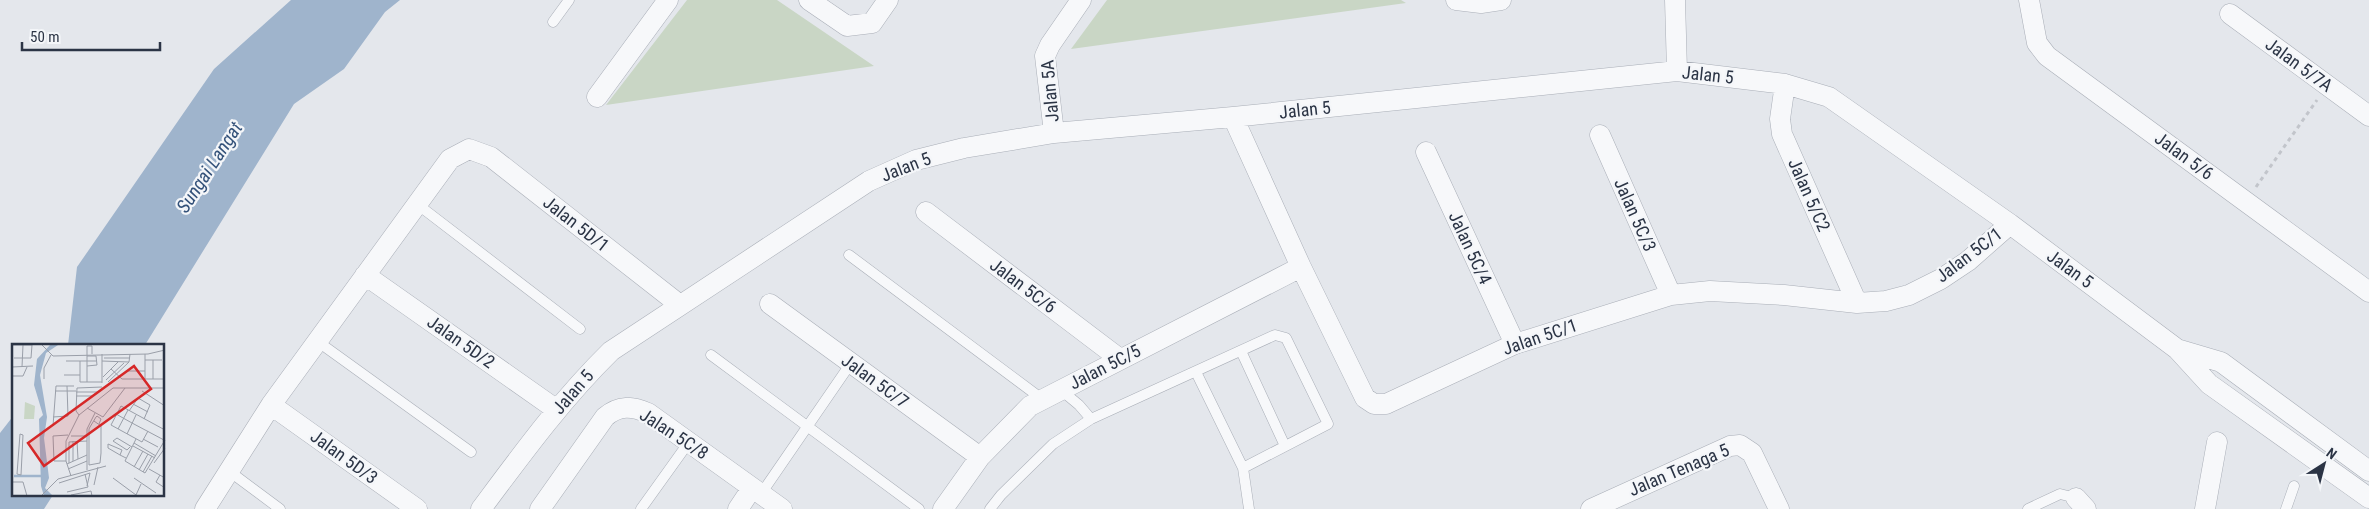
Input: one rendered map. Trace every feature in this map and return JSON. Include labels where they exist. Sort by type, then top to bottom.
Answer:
[{"type":"street","points":[[597,96],[668,0]]},
{"type":"street","points":[[809,0],[847,26],[872,23],[888,0]]},
{"type":"street","name":"Jalan 5A","points":[[1054,133],[1045,56],[1081,0]]},
{"type":"street","points":[[1456,0],[1481,3],[1501,0]]},
{"type":"street","points":[[1675,0],[1677,72]]},
{"type":"street","name":"Jalan 5/6","points":[[2029,0],[2037,43],[2047,56],[2369,292]]},
{"type":"street","name":"Jalan 5/7A","points":[[2230,14],[2369,116]]},
{"type":"street","name":"Jalan 5","points":[[481,509],[557,410],[582,380],[611,351],[869,181],[916,160],[964,148],[1054,133],[1233,117],[1677,72],[1785,84],[1829,97],[2010,224],[2178,349],[2209,384],[2369,498]]},
{"type":"street","name":"Jalan 5/C2","points":[[1785,84],[1780,119],[1782,134],[1857,303]]},
{"type":"street","name":"Jalan 5C/1","points":[[1233,117],[1301,267],[1365,398],[1374,404],[1386,404],[1515,344],[1671,295],[1710,291],[1784,295],[1857,303],[1886,301],[1909,295],[1941,279],[1968,261],[2010,224]]},
{"type":"street","name":"Jalan 5C/3","points":[[1600,136],[1671,295]]},
{"type":"street","name":"Jalan 5D/1","points":[[417,204],[450,159],[469,149],[491,157],[680,305]]},
{"type":"street","name":"Jalan 5C/4","points":[[1426,152],[1515,344]]},
{"type":"street","points":[[205,509],[271,405],[417,204]]},
{"type":"street","name":"Jalan 5C/6","points":[[926,212],[1120,359]]},
{"type":"street","name":"Jalan 5C/5","points":[[943,509],[980,457],[1020,416],[1042,399],[1301,267]]},
{"type":"street","name":"Jalan 5D/2","points":[[365,275],[557,410]]},
{"type":"street","name":"Jalan 5C/7","points":[[770,304],[980,457]]},
{"type":"street","name":"Jalan 5","points":[[2178,349],[2221,362],[2369,471]]},
{"type":"street","name":"Jalan 5D/3","points":[[271,405],[417,509]]},
{"type":"street","name":"Jalan 5C/8","points":[[540,509],[605,417],[614,410],[626,407],[636,408],[648,413],[782,509]]},
{"type":"street","points":[[2205,509],[2217,442]]},
{"type":"street","name":"Jalan Tenaga 5","points":[[1595,508],[1730,446],[1740,445],[1752,453],[1779,509]]},
{"type":"street","points":[[738,509],[757,491]]},
{"type":"lane","points":[[553,22],[569,0]]},
{"type":"lane","points":[[417,204],[580,329]]},
{"type":"lane","points":[[849,255],[1042,399]]},
{"type":"lane","points":[[990,509],[1001,495],[1053,444],[1091,419],[1276,335],[1286,338],[1328,424],[1243,468]]},
{"type":"lane","points":[[317,341],[471,452]]},
{"type":"lane","points":[[1241,352],[1285,446]]},
{"type":"lane","points":[[711,355],[807,428],[919,509]]},
{"type":"lane","points":[[757,491],[807,428],[851,363]]},
{"type":"lane","points":[[1196,372],[1243,468],[1249,509]]},
{"type":"lane","points":[[1067,387],[1091,419]]},
{"type":"lane","points":[[641,509],[689,442]]},
{"type":"lane","points":[[229,471],[280,509]]},
{"type":"lane","points":[[2286,509],[2294,486]]},
{"type":"lane","points":[[2028,509],[2060,494],[2081,503]]},
{"type":"path","points":[[2245,201],[2328,86]]},
{"type":"green space","points":[[687,0],[777,0],[874,66],[606,105]]},
{"type":"green space","points":[[1107,0],[1401,0],[1406,3],[1071,49]]},
{"type":"water","name":"Sungai Langat","points":[[291,0],[400,0],[385,12],[344,69],[294,104],[146,344],[68,344],[77,267],[214,69]]},
{"type":"water","points":[[12,418],[12,496],[52,496],[44,509],[0,509],[0,433]]}]
